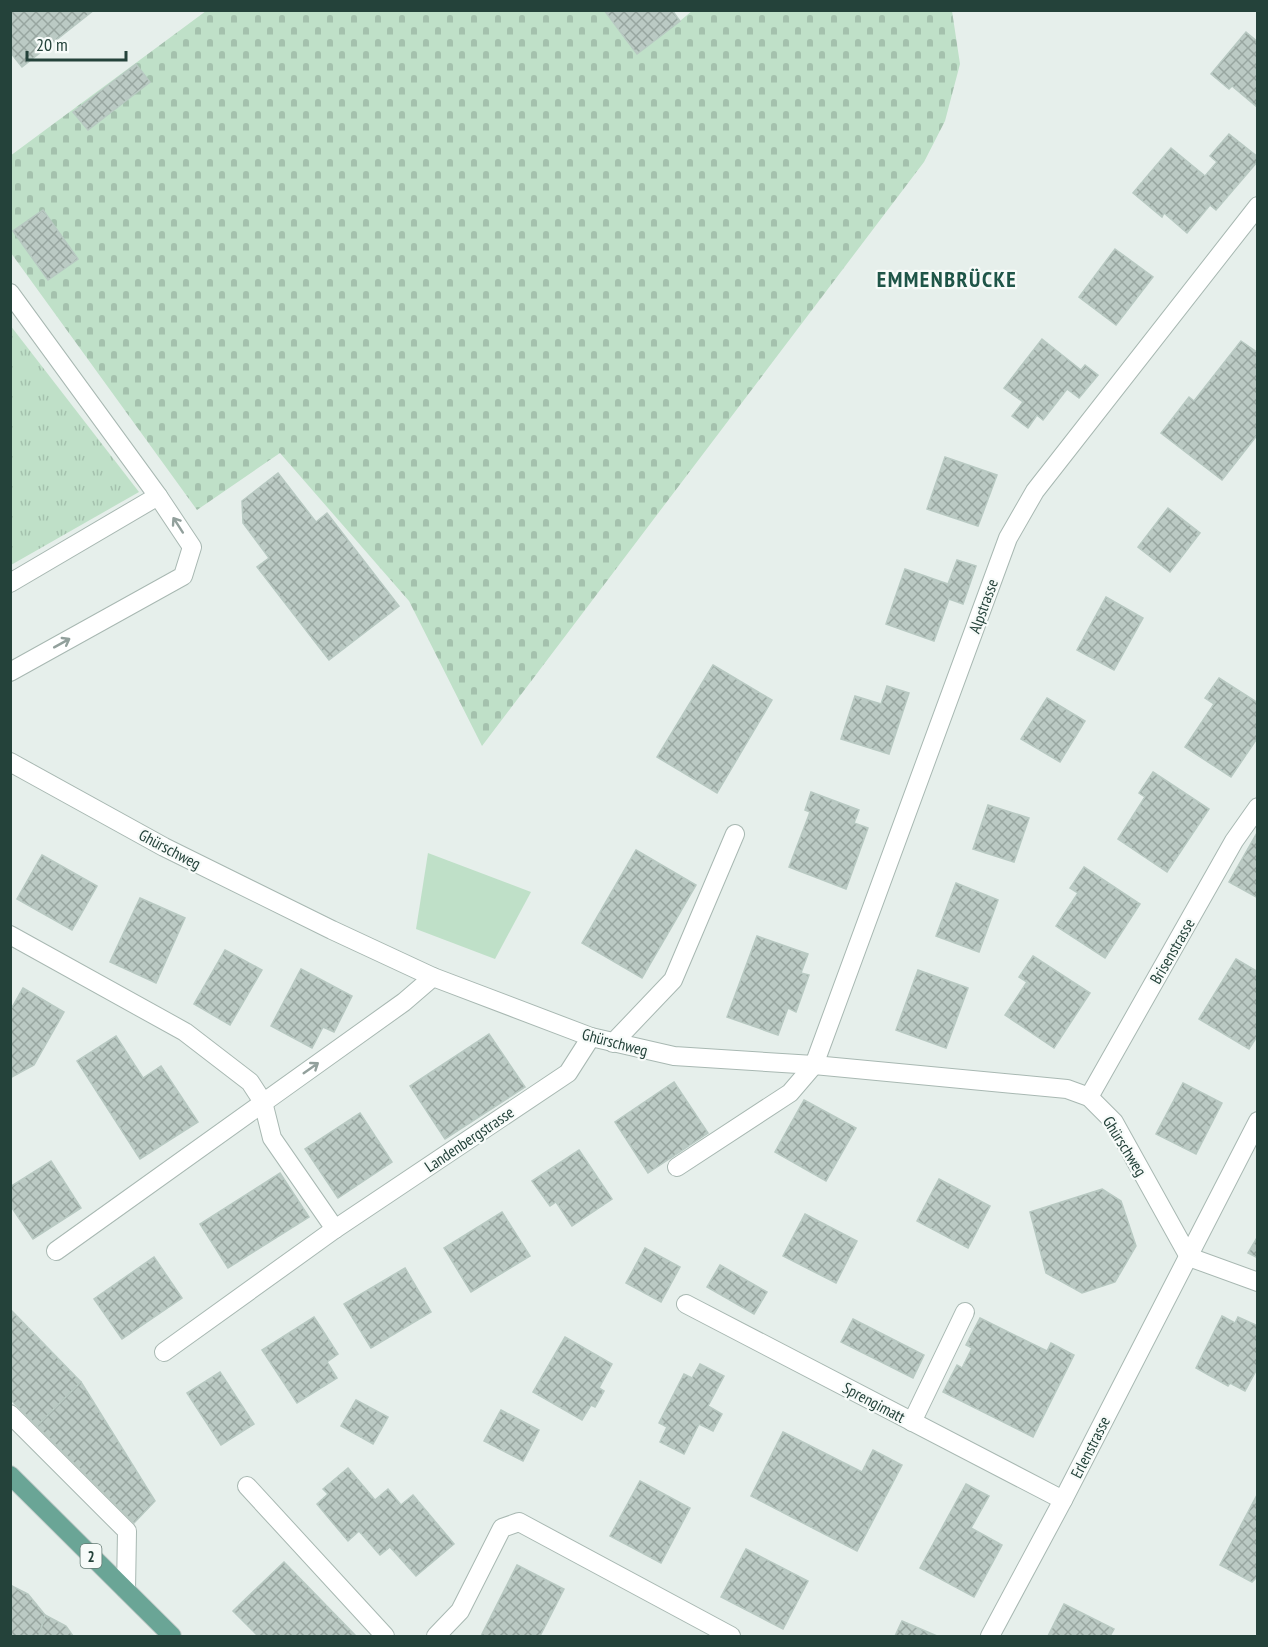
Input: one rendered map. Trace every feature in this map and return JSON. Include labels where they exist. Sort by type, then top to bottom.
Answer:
[{"type":"main road","name":"2","points":[[10,1475],[172,1636]]},
{"type":"street","name":"Alpstrasse","points":[[814,1065],[1008,538],[1035,491],[1257,206]]},
{"type":"street","points":[[10,293],[158,495],[192,547],[183,576],[10,672]]},
{"type":"street","points":[[10,583],[158,495]]},
{"type":"street","name":"Ghürschweg","points":[[10,762],[164,847],[332,930],[433,977],[591,1037],[674,1056],[814,1065],[1067,1089],[1089,1097],[1114,1122],[1189,1257]]},
{"type":"street","name":"Brisenstrasse","points":[[1089,1097],[1234,842],[1257,807]]},
{"type":"street","points":[[613,1042],[673,980],[735,834]]},
{"type":"street","points":[[10,935],[185,1032],[250,1082],[263,1102],[272,1138],[335,1229]]},
{"type":"street","points":[[56,1251],[404,1002],[433,977]]},
{"type":"street","name":"Landenbergstrasse","points":[[164,1352],[335,1229],[568,1073],[591,1037]]},
{"type":"street","points":[[677,1167],[790,1093],[814,1065]]},
{"type":"street","name":"Erlenstrasse","points":[[990,1636],[1189,1257],[1257,1121]]},
{"type":"street","points":[[1189,1257],[1257,1282]]},
{"type":"street","name":"Sprengimatt","points":[[686,1304],[1063,1500]]},
{"type":"street","points":[[912,1422],[965,1312]]},
{"type":"street","points":[[10,1414],[127,1531],[126,1590]]},
{"type":"street","points":[[247,1486],[385,1636]]},
{"type":"street","points":[[436,1636],[460,1611],[502,1528],[519,1522],[731,1636]]},
{"type":"green space","points":[[672,10],[680,21],[693,10],[952,11],[960,64],[945,121],[924,162],[482,746],[409,601],[280,453],[197,510],[11,253],[10,156],[206,11]]},
{"type":"green space","points":[[10,325],[139,492],[11,565],[10,565]]},
{"type":"green space","points":[[428,853],[531,892],[495,959],[416,929]]},
{"type":"building","points":[[10,10],[94,10],[22,67],[10,52]]},
{"type":"building","points":[[604,10],[672,10],[680,21],[637,54]]},
{"type":"building","points":[[1246,32],[1258,42],[1258,108],[1232,86],[1229,89],[1211,74]]},
{"type":"building","points":[[136,64],[150,82],[88,130],[73,112]]},
{"type":"building","points":[[1229,134],[1258,157],[1258,161],[1216,210],[1210,205],[1187,233],[1164,213],[1162,217],[1133,193],[1171,148],[1205,176],[1217,162],[1210,156]]},
{"type":"building","points":[[43,210],[78,259],[48,280],[13,231]]},
{"type":"building","points":[[1115,249],[1153,277],[1116,325],[1079,297]]},
{"type":"building","points":[[1042,339],[1081,370],[1085,365],[1098,375],[1079,398],[1067,389],[1043,420],[1037,415],[1028,428],[1012,416],[1023,402],[1004,388]]},
{"type":"building","points":[[1241,341],[1258,353],[1258,434],[1222,480],[1161,433],[1189,397],[1194,401]]},
{"type":"building","points":[[945,457],[997,475],[978,526],[927,509]]},
{"type":"building","points":[[278,473],[316,522],[327,513],[399,606],[329,660],[257,567],[269,558],[243,523],[242,501]]},
{"type":"building","points":[[1168,508],[1200,533],[1170,572],[1138,547]]},
{"type":"building","points":[[957,560],[976,566],[963,604],[949,599],[934,641],[886,624],[905,569],[948,584]]},
{"type":"building","points":[[1106,597],[1143,618],[1114,670],[1077,650]]},
{"type":"building","points":[[713,665],[772,700],[717,793],[657,757]]},
{"type":"building","points":[[1219,678],[1258,703],[1258,737],[1231,777],[1185,747],[1214,704],[1205,698]]},
{"type":"building","points":[[887,686],[909,693],[889,754],[841,739],[855,696],[881,704]]},
{"type":"building","points":[[1047,698],[1085,721],[1060,762],[1021,739]]},
{"type":"building","points":[[1153,772],[1209,809],[1167,872],[1118,839],[1145,797],[1139,793]]},
{"type":"building","points":[[811,792],[859,810],[854,823],[868,828],[846,889],[789,867],[810,812],[805,810]]},
{"type":"building","points":[[988,805],[1029,818],[1014,862],[973,849]]},
{"type":"building","points":[[1258,831],[1258,898],[1229,882]]},
{"type":"building","points":[[636,850],[696,885],[642,978],[582,943]]},
{"type":"building","points":[[42,855],[97,886],[72,930],[17,899]]},
{"type":"building","points":[[1084,867],[1140,904],[1105,958],[1056,926],[1078,893],[1070,888]]},
{"type":"building","points":[[956,883],[998,900],[979,952],[936,936]]},
{"type":"building","points":[[140,898],[185,918],[156,983],[110,962]]},
{"type":"building","points":[[757,936],[808,954],[801,973],[809,975],[796,1012],[788,1008],[778,1035],[727,1017]]},
{"type":"building","points":[[225,950],[262,970],[230,1025],[194,1004]]},
{"type":"building","points":[[1033,956],[1090,993],[1054,1048],[1005,1015],[1027,982],[1019,977]]},
{"type":"building","points":[[1236,959],[1258,972],[1258,1035],[1249,1049],[1199,1019]]},
{"type":"building","points":[[301,969],[352,996],[334,1032],[323,1027],[312,1048],[271,1026]]},
{"type":"building","points":[[918,970],[968,988],[946,1048],[896,1030]]},
{"type":"building","points":[[23,988],[64,1012],[34,1065],[10,1078],[10,1011]]},
{"type":"building","points":[[489,1034],[525,1087],[445,1139],[410,1086]]},
{"type":"building","points":[[116,1036],[143,1078],[161,1066],[198,1122],[140,1159],[77,1061]]},
{"type":"building","points":[[674,1082],[708,1133],[648,1173],[615,1122]]},
{"type":"building","points":[[1183,1083],[1222,1103],[1196,1154],[1156,1134]]},
{"type":"building","points":[[804,1100],[856,1128],[826,1181],[775,1152]]},
{"type":"building","points":[[360,1113],[392,1162],[338,1198],[305,1149]]},
{"type":"building","points":[[579,1150],[612,1199],[572,1226],[556,1202],[550,1206],[532,1181]]},
{"type":"building","points":[[51,1161],[81,1208],[33,1239],[10,1205],[10,1187]]},
{"type":"building","points":[[280,1173],[309,1217],[228,1268],[200,1224]]},
{"type":"building","points":[[939,1179],[990,1206],[968,1248],[917,1221]]},
{"type":"building","points":[[1102,1189],[1121,1201],[1136,1246],[1115,1282],[1082,1293],[1046,1273],[1030,1212]]},
{"type":"building","points":[[502,1212],[530,1256],[471,1292],[444,1248]]},
{"type":"building","points":[[805,1214],[857,1241],[836,1283],[783,1256]]},
{"type":"building","points":[[1258,1236],[1258,1258],[1248,1253]]},
{"type":"building","points":[[645,1248],[680,1267],[661,1302],[626,1283]]},
{"type":"building","points":[[154,1257],[182,1298],[122,1339],[94,1299]]},
{"type":"building","points":[[720,1265],[767,1292],[754,1314],[707,1287]]},
{"type":"building","points":[[405,1268],[431,1312],[371,1348],[344,1304]]},
{"type":"building","points":[[10,1309],[81,1382],[37,1426],[10,1399]]},
{"type":"building","points":[[1222,1316],[1235,1323],[1238,1317],[1258,1326],[1258,1367],[1245,1391],[1230,1383],[1228,1386],[1196,1368]]},
{"type":"building","points":[[314,1317],[338,1354],[327,1362],[337,1378],[297,1403],[262,1350]]},
{"type":"building","points":[[980,1318],[1047,1351],[1051,1343],[1074,1355],[1033,1437],[943,1392],[957,1365],[962,1368],[972,1348],[966,1345]]},
{"type":"building","points":[[853,1319],[924,1355],[913,1378],[841,1342]]},
{"type":"building","points":[[565,1337],[612,1364],[599,1388],[604,1391],[595,1407],[591,1405],[582,1420],[533,1392]]},
{"type":"building","points":[[700,1364],[724,1376],[708,1406],[722,1414],[713,1431],[699,1424],[684,1454],[660,1442],[667,1427],[659,1423],[684,1374],[692,1378]]},
{"type":"building","points":[[220,1372],[254,1424],[221,1445],[187,1393]]},
{"type":"building","points":[[81,1382],[155,1501],[134,1523],[37,1426]]},
{"type":"building","points":[[356,1400],[388,1417],[373,1444],[341,1426]]},
{"type":"building","points":[[501,1410],[539,1430],[523,1461],[484,1441]]},
{"type":"building","points":[[783,1432],[862,1472],[873,1450],[902,1465],[857,1551],[751,1496]]},
{"type":"building","points":[[348,1468],[375,1500],[388,1489],[401,1505],[413,1495],[454,1544],[416,1576],[390,1547],[380,1555],[359,1531],[348,1541],[317,1504],[328,1494],[323,1489]]},
{"type":"building","points":[[640,1481],[690,1508],[661,1563],[610,1536]]},
{"type":"building","points":[[966,1484],[989,1496],[971,1528],[1002,1545],[974,1597],[920,1568]]},
{"type":"building","points":[[1258,1493],[1258,1576],[1252,1582],[1220,1565]]},
{"type":"building","points":[[746,1549],[808,1581],[783,1629],[721,1597]]},
{"type":"building","points":[[284,1562],[356,1636],[258,1636],[233,1611]]},
{"type":"building","points":[[517,1565],[564,1589],[540,1636],[481,1636]]},
{"type":"building","points":[[10,1585],[28,1594],[45,1615],[39,1636],[10,1636]]},
{"type":"building","points":[[1064,1604],[1114,1629],[1110,1636],[1048,1636]]},
{"type":"building","points":[[45,1615],[66,1626],[73,1636],[39,1636]]},
{"type":"building","points":[[902,1621],[937,1636],[895,1636]]},
{"type":"district","name":"EMMENBRÜCKE","points":[[947,279]]}]
